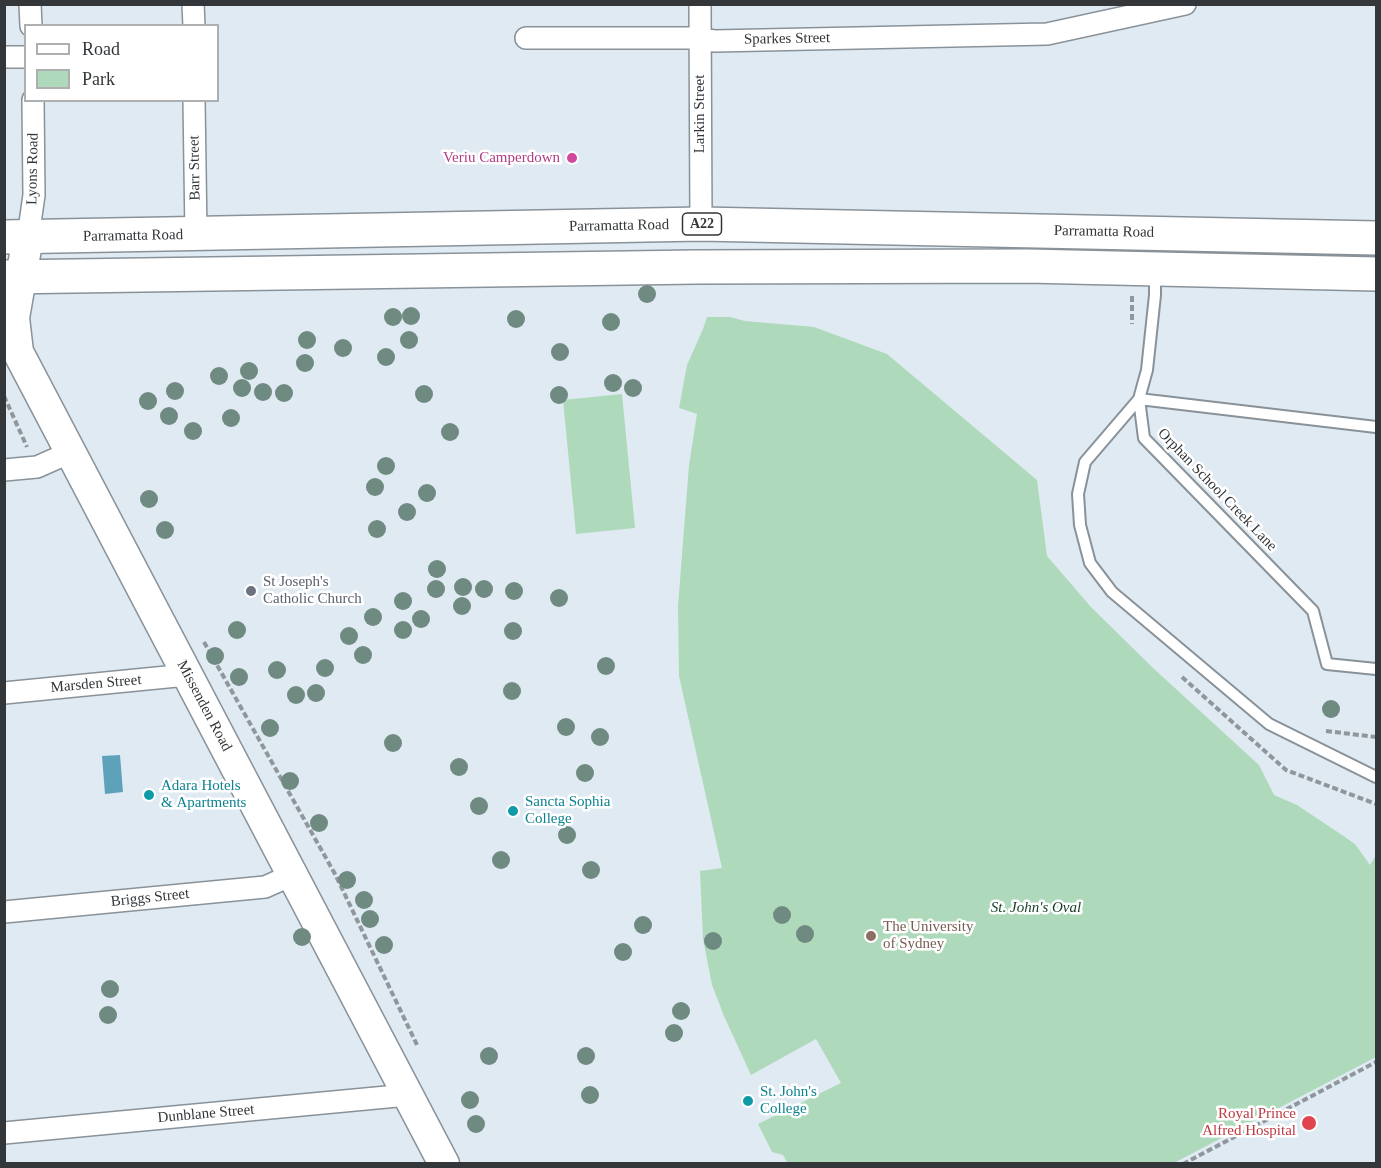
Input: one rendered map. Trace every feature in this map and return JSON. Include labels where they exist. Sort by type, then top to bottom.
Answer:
[{"type":"highway","name":"Parramatta Road","points":[[16,237],[701,224],[1377,238]]},
{"type":"highway","points":[[13,277],[708,267],[1027,266],[1377,274]]},
{"type":"street","points":[[30,4],[31,24]]},
{"type":"street","points":[[193,4],[194,24]]},
{"type":"street","name":"Larkin Street","points":[[699,4],[701,224]]},
{"type":"street","name":"Sparkes Street","points":[[526,38],[715,41],[1047,34],[1185,4]]},
{"type":"street","points":[[4,57],[24,57]]},
{"type":"street","name":"Lyons Road","points":[[16,237],[34,195],[33,102]]},
{"type":"street","name":"Barr Street","points":[[194,102],[196,235]]},
{"type":"street","name":"Missenden Road","points":[[16,237],[13,277],[18,352],[444,1164]]},
{"type":"street","points":[[4,470],[37,467],[71,452]]},
{"type":"street","name":"Marsden Street","points":[[4,693],[188,675]]},
{"type":"street","name":"Briggs Street","points":[[4,912],[265,887],[292,875]]},
{"type":"street","name":"Dunblane Street","points":[[4,1133],[408,1095]]},
{"type":"lane","name":"Orphan School Creek Lane","points":[[1155,269],[1155,295],[1147,370],[1139,399],[1144,438],[1313,611],[1327,664],[1377,669]]},
{"type":"lane","points":[[1377,427],[1139,399],[1085,462],[1078,494],[1080,525],[1090,563],[1112,592],[1269,724],[1377,777]]},
{"type":"path","points":[[1132,294],[1132,328]]},
{"type":"path","points":[[4,396],[27,448],[16,449]]},
{"type":"path","points":[[203,640],[335,874],[418,1047]]},
{"type":"path","points":[[1179,675],[1286,770],[1377,804]]},
{"type":"path","points":[[1184,1164],[1377,1062]]},
{"type":"green space","name":"St. John's Oval","points":[[707,317],[730,317],[745,321],[814,327],[887,354],[1037,480],[1047,556],[1091,607],[1152,667],[1259,765],[1274,795],[1297,805],[1355,844],[1370,865],[1376,855],[1376,1057],[1174,1163],[788,1164],[783,1155],[772,1152],[758,1124],[841,1083],[816,1039],[751,1075],[712,985],[703,939],[700,871],[722,868],[679,676],[678,606],[689,465],[697,414],[679,408],[687,365]]},
{"type":"green space","points":[[622,394],[635,528],[576,534],[563,400]]},
{"type":"water","points":[[120,755],[123,792],[105,794],[102,756]]},
{"type":"place","name":"Veriu Camperdown","points":[[572,158]]},
{"type":"place","name":"St Joseph's Catholic Church","points":[[251,591]]},
{"type":"place","name":"Adara Hotels & Apartments","points":[[149,795]]},
{"type":"place","name":"Sancta Sophia College","points":[[513,811]]},
{"type":"place","name":"The University of Sydney","points":[[871,936]]},
{"type":"place","name":"St. John's College","points":[[748,1101]]},
{"type":"place","name":"Royal Prince Alfred Hospital","points":[[1309,1123]]}]
